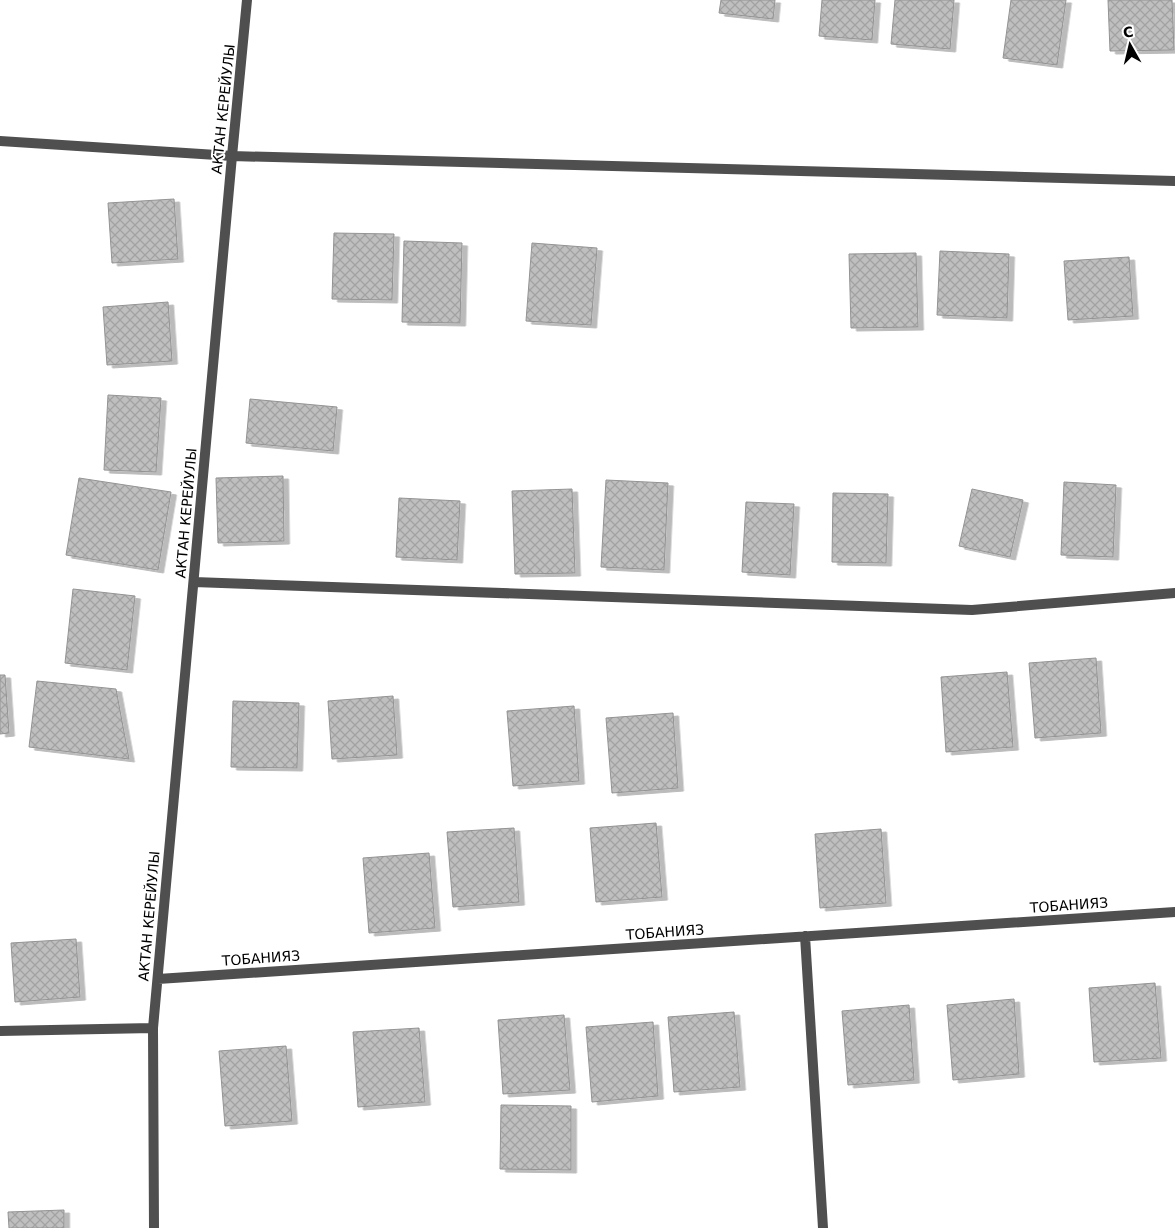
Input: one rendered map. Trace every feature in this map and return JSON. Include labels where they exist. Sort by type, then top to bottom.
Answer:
[{"type":"street","name":"АКТАН КЕРЕЙУЛЫ","points":[[154,1228],[153,1028],[247,0]]},
{"type":"street","points":[[0,141],[232,156],[1175,181]]},
{"type":"street","points":[[194,582],[972,610],[1175,594]]},
{"type":"street","name":"ТОБАНИЯЗ","points":[[158,979],[1175,912]]},
{"type":"street","points":[[805,936],[823,1228]]},
{"type":"street","points":[[0,1031],[153,1028]]},
{"type":"building","points":[[721,0],[775,0],[773,19],[719,13]]},
{"type":"building","points":[[822,0],[875,0],[872,40],[819,36]]},
{"type":"building","points":[[895,0],[954,0],[950,49],[891,44]]},
{"type":"building","points":[[1011,0],[1066,0],[1057,65],[1003,58]]},
{"type":"building","points":[[1108,0],[1172,0],[1174,50],[1110,51]]},
{"type":"building","points":[[174,199],[178,259],[112,263],[108,203]]},
{"type":"building","points":[[334,233],[394,234],[392,300],[332,299]]},
{"type":"building","points":[[404,241],[462,243],[460,323],[402,322]]},
{"type":"building","points":[[532,243],[597,248],[591,325],[526,321]]},
{"type":"building","points":[[940,251],[1009,254],[1007,318],[937,315]]},
{"type":"building","points":[[916,253],[918,327],[851,328],[849,254]]},
{"type":"building","points":[[1129,257],[1133,316],[1068,320],[1064,261]]},
{"type":"building","points":[[168,302],[172,361],[107,365],[103,307]]},
{"type":"building","points":[[108,395],[161,398],[156,472],[104,470]]},
{"type":"building","points":[[250,399],[337,407],[333,451],[246,443]]},
{"type":"building","points":[[283,476],[284,541],[218,543],[216,478]]},
{"type":"building","points":[[79,478],[171,492],[158,570],[66,555]]},
{"type":"building","points":[[606,480],[668,483],[664,570],[601,567]]},
{"type":"building","points":[[1064,482],[1116,485],[1113,557],[1061,555]]},
{"type":"building","points":[[572,489],[575,573],[515,574],[512,491]]},
{"type":"building","points":[[972,489],[1023,500],[1010,557],[959,546]]},
{"type":"building","points":[[833,493],[888,494],[886,563],[832,562]]},
{"type":"building","points":[[399,498],[460,501],[457,560],[396,557]]},
{"type":"building","points":[[746,502],[794,504],[790,575],[742,572]]},
{"type":"building","points":[[73,589],[135,596],[127,670],[65,663]]},
{"type":"building","points":[[1096,658],[1101,733],[1035,738],[1029,663]]},
{"type":"building","points":[[1007,672],[1013,747],[946,752],[941,677]]},
{"type":"building","points":[[0,675],[5,675],[9,733],[0,734]]},
{"type":"building","points":[[37,681],[116,689],[129,759],[29,747]]},
{"type":"building","points":[[393,696],[397,755],[332,759],[328,701]]},
{"type":"building","points":[[233,701],[299,703],[297,768],[231,767]]},
{"type":"building","points":[[574,706],[579,781],[513,786],[507,711]]},
{"type":"building","points":[[673,713],[678,788],[612,793],[606,718]]},
{"type":"building","points":[[656,823],[662,897],[596,902],[590,828]]},
{"type":"building","points":[[514,828],[519,902],[453,907],[447,832]]},
{"type":"building","points":[[881,829],[886,903],[820,908],[815,834]]},
{"type":"building","points":[[429,853],[435,928],[369,933],[363,858]]},
{"type":"building","points":[[76,939],[80,997],[15,1002],[11,943]]},
{"type":"building","points":[[1155,983],[1161,1058],[1094,1062],[1089,988]]},
{"type":"building","points":[[1014,999],[1019,1074],[953,1080],[947,1005]]},
{"type":"building","points":[[909,1005],[914,1080],[848,1085],[842,1011]]},
{"type":"building","points":[[734,1012],[740,1087],[674,1092],[668,1017]]},
{"type":"building","points":[[564,1015],[570,1090],[503,1094],[498,1020]]},
{"type":"building","points":[[653,1022],[658,1096],[592,1102],[586,1027]]},
{"type":"building","points":[[419,1028],[425,1102],[358,1107],[353,1032]]},
{"type":"building","points":[[286,1046],[292,1121],[225,1126],[219,1051]]},
{"type":"building","points":[[501,1105],[571,1106],[571,1170],[500,1169]]},
{"type":"building","points":[[64,1210],[64,1228],[9,1228],[8,1212]]}]
